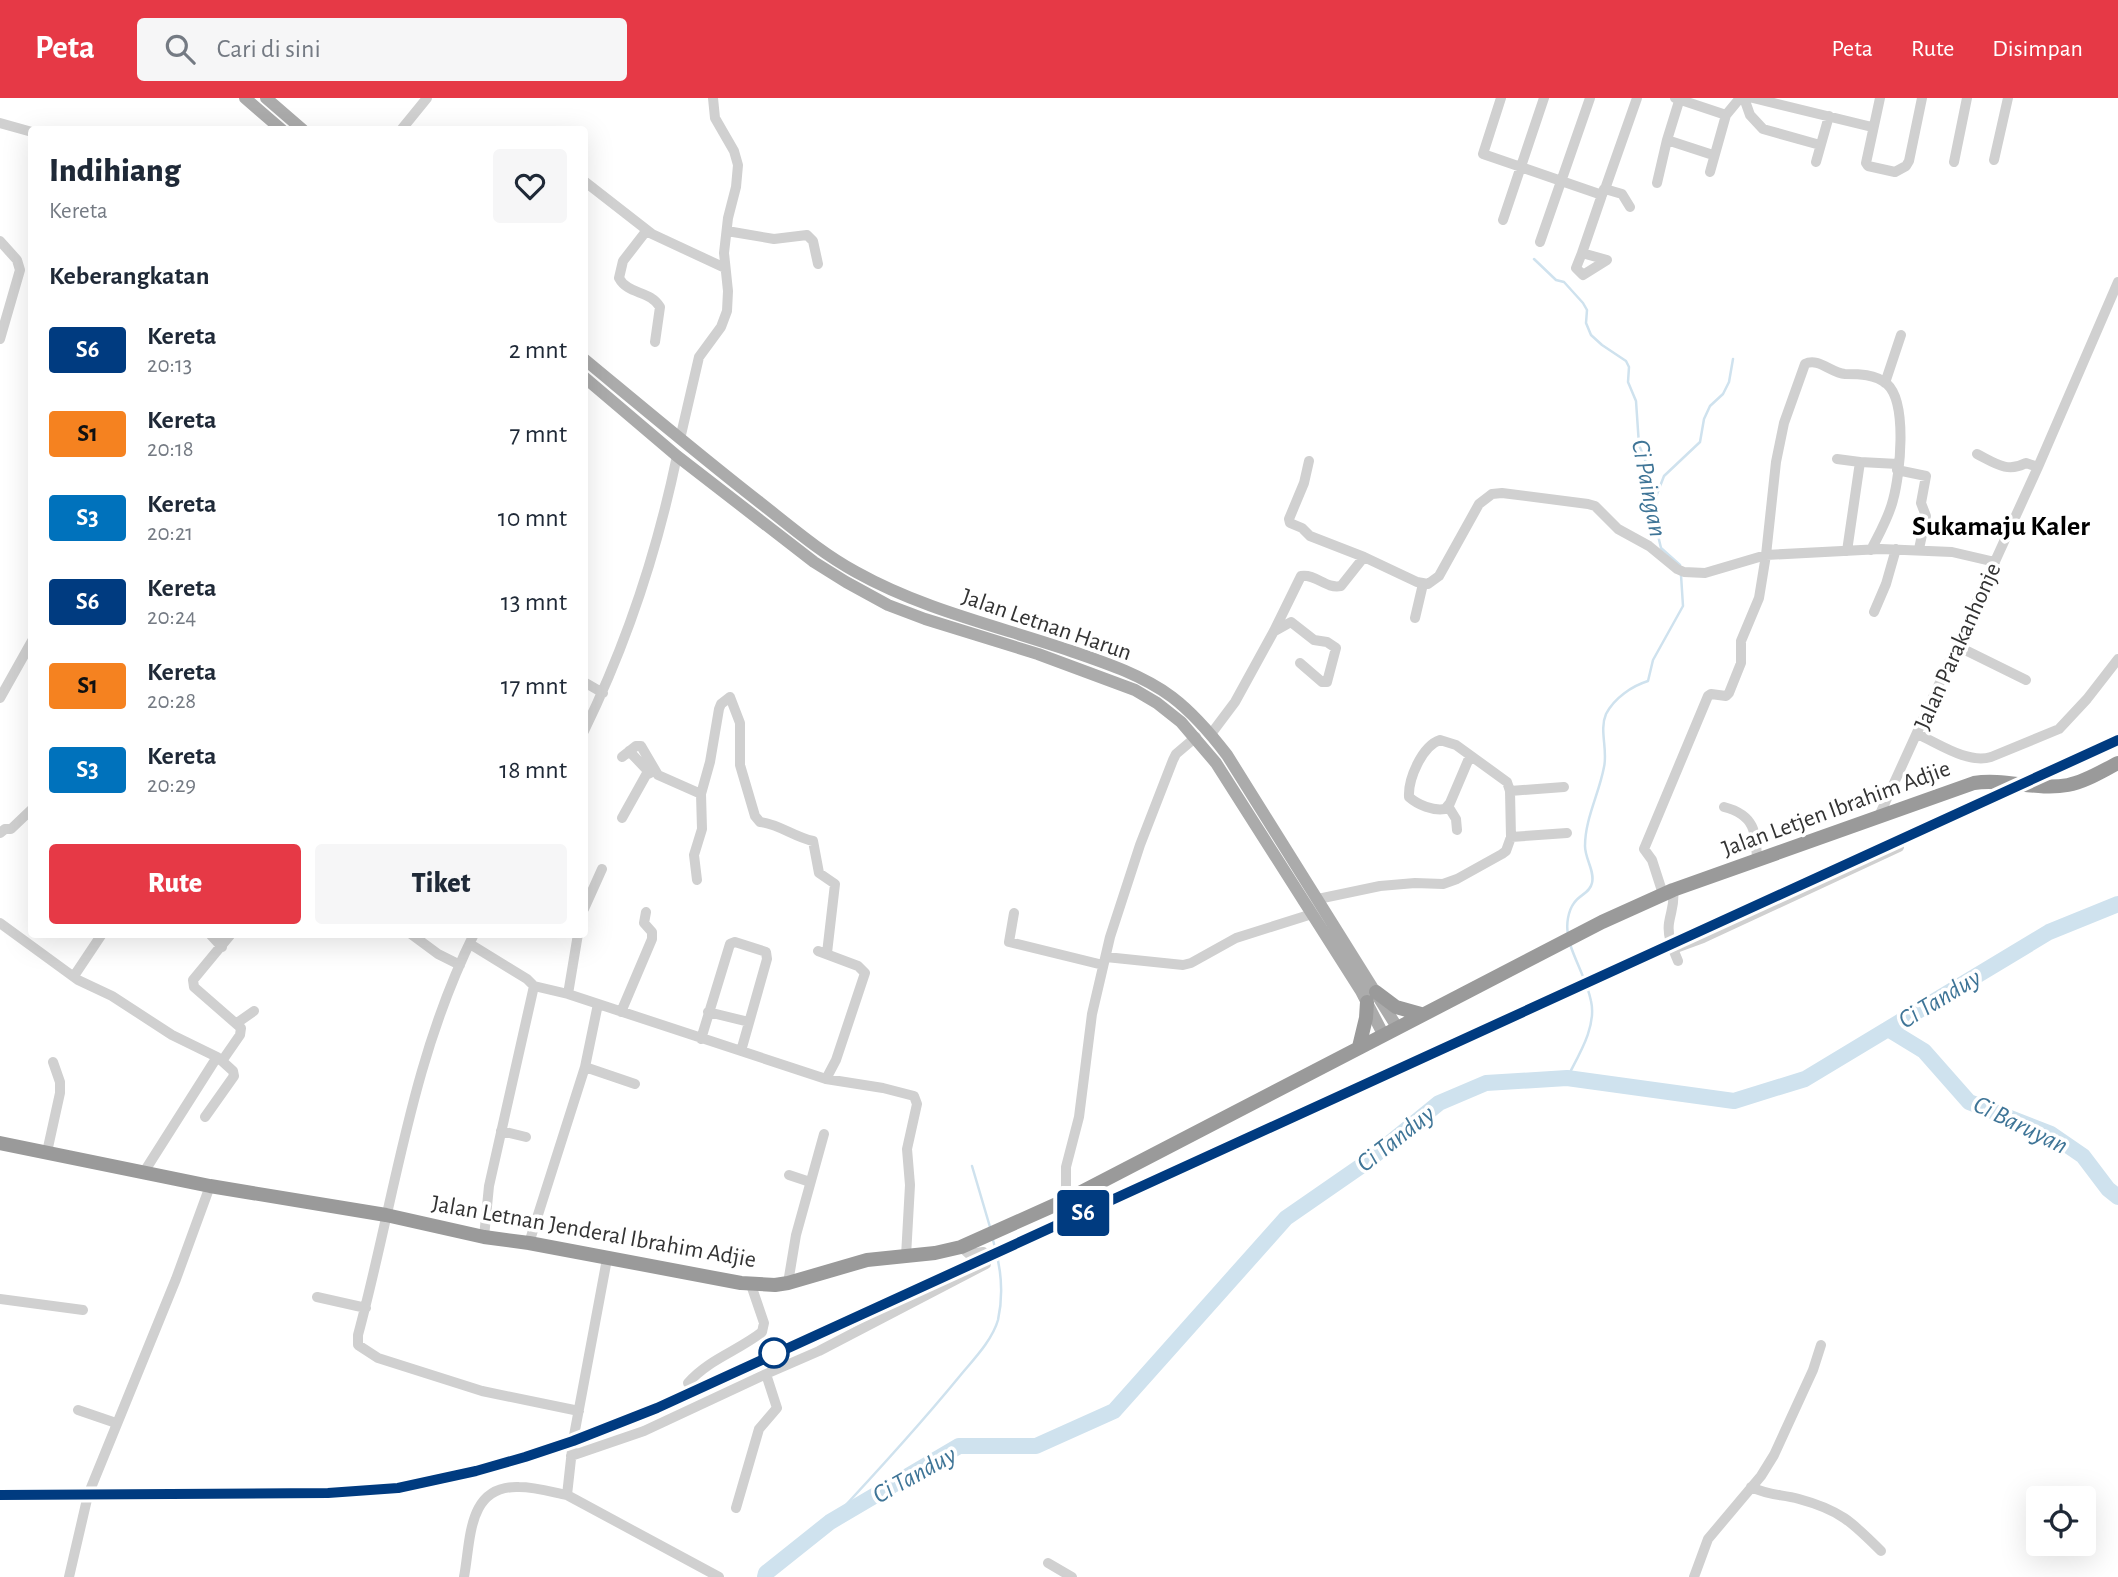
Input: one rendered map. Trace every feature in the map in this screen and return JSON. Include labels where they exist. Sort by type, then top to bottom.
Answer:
[{"type":"highway","name":"Jalan Letjen Ibrahim Adjie","points":[[1421,1014],[1668,892],[1879,816],[1974,783],[1989,781],[2064,786],[2118,763]]},
{"type":"highway","points":[[1359,1047],[1371,997],[1421,1014]]},
{"type":"highway","name":"Jalan Letnan Jenderal Ibrahim Adjie","points":[[0,1143],[210,1186],[386,1215],[484,1237],[607,1259],[751,1284],[788,1283],[867,1260],[961,1247],[1003,1230],[1066,1200],[1421,1014]]},
{"type":"main road","points":[[245,98],[277,126]]},
{"type":"main road","points":[[265,98],[298,126]]},
{"type":"main road","name":"Jalan Letnan Harun","points":[[588,362],[822,551],[840,570],[888,605],[1038,654],[1135,690],[1164,708],[1196,737],[1241,790],[1318,899],[1371,997],[1383,1034]]},
{"type":"main road","name":"Jalan Letnan Harun","points":[[588,380],[677,456],[814,562],[929,607],[1065,649],[1142,678],[1171,697],[1211,734],[1312,914],[1371,997],[1397,1027]]},
{"type":"street","points":[[404,126],[427,98]]},
{"type":"street","points":[[680,439],[699,357],[721,327],[727,312],[727,231],[738,165],[715,118],[713,98]]},
{"type":"street","points":[[1502,98],[1483,154],[1561,181],[1622,194],[1630,207]]},
{"type":"street","points":[[1503,220],[1544,98]]},
{"type":"street","points":[[1540,242],[1590,98]]},
{"type":"street","points":[[1582,253],[1637,98]]},
{"type":"street","points":[[1710,172],[1726,115],[1742,98],[1750,115],[1763,129],[1820,145]]},
{"type":"street","points":[[1753,98],[1872,127]]},
{"type":"street","points":[[1880,98],[1872,127],[1867,165],[1895,172],[1909,161],[1922,98]]},
{"type":"street","points":[[1954,162],[1967,98]]},
{"type":"street","points":[[1994,160],[2008,98]]},
{"type":"street","points":[[1657,183],[1678,99],[1726,115]]},
{"type":"street","points":[[1816,162],[1829,116]]},
{"type":"street","points":[[0,123],[28,131]]},
{"type":"street","points":[[1667,140],[1713,155]]},
{"type":"street","points":[[588,184],[657,237],[725,268]]},
{"type":"street","points":[[647,230],[623,261],[619,278],[629,289],[651,296],[660,307],[655,342]]},
{"type":"street","points":[[727,231],[774,239],[807,235],[813,241],[818,264]]},
{"type":"street","points":[[0,241],[17,260],[20,270],[0,339]]},
{"type":"street","name":"Jalan Parakanhonje","points":[[1879,816],[2038,467],[2118,282]]},
{"type":"street","points":[[1885,383],[1901,335]]},
{"type":"street","points":[[1678,961],[1669,925],[1675,903],[1644,849],[1708,696],[1726,696],[1729,693],[1741,663],[1741,640],[1759,598],[1781,436],[1805,364],[1814,361],[1835,372],[1874,377],[1885,383],[1890,388],[1900,418],[1891,507],[1871,550]]},
{"type":"street","points":[[1977,454],[2006,468],[2026,463],[2038,467]]},
{"type":"street","points":[[588,723],[635,615],[652,559],[677,456]]},
{"type":"street","points":[[1837,459],[1928,471],[1921,503],[1926,516],[1919,549]]},
{"type":"street","points":[[1309,461],[1304,483],[1289,519],[1290,523],[1302,528],[1310,536],[1423,584],[1428,584],[1439,576],[1479,504],[1492,494],[1502,493],[1595,506],[1618,529],[1649,546],[1681,571],[1705,573],[1766,555],[1896,549],[1952,552],[1995,562]]},
{"type":"street","points":[[1847,551],[1860,461]]},
{"type":"street","points":[[1874,612],[1896,549]]},
{"type":"street","points":[[1211,734],[1235,702],[1301,576],[1311,576],[1331,587],[1341,586],[1364,557]]},
{"type":"street","points":[[1415,618],[1423,584]]},
{"type":"street","points":[[1274,631],[1291,622],[1314,640],[1327,642],[1336,648],[1327,682],[1322,682],[1300,663]]},
{"type":"street","points":[[1957,646],[2026,680]]},
{"type":"street","points":[[0,698],[28,648]]},
{"type":"street","points":[[1917,734],[1968,757],[1991,757],[2059,729],[2113,672],[2118,659]]},
{"type":"street","points":[[588,684],[603,693]]},
{"type":"street","points":[[697,880],[694,855],[702,829],[701,794],[710,762],[716,716],[721,704],[730,698],[740,723],[740,765],[755,816],[783,831],[813,841],[819,873],[835,884],[822,952],[858,966],[865,973],[827,1079]]},
{"type":"street","points":[[1066,1200],[1066,1167],[1079,1117],[1085,1055],[1104,961],[1140,845],[1174,760],[1196,737]]},
{"type":"street","points":[[1318,899],[1380,886],[1443,884],[1506,851],[1511,836],[1510,791],[1507,782],[1451,742],[1440,740],[1428,747],[1409,789],[1409,797],[1415,802],[1438,810],[1448,806],[1470,756]]},
{"type":"street","points":[[625,754],[667,781],[701,794]]},
{"type":"street","points":[[622,818],[651,772]]},
{"type":"street","points":[[1510,791],[1563,787]]},
{"type":"street","points":[[1448,806],[1456,819],[1457,830]]},
{"type":"street","points":[[1724,807],[1734,810],[1752,824],[1757,860]]},
{"type":"street","points":[[0,833],[11,829],[28,813]]},
{"type":"street","points":[[1511,836],[1567,833]]},
{"type":"street","points":[[1673,949],[1703,938],[1899,847]]},
{"type":"street","points":[[588,900],[602,869]]},
{"type":"street","points":[[621,1012],[652,939],[652,932],[643,923],[646,912]]},
{"type":"street","points":[[1014,913],[1009,942],[1104,961],[1183,965],[1236,937],[1312,914]]},
{"type":"street","points":[[0,923],[74,976],[112,996],[172,1035],[219,1059],[234,1076],[205,1117]]},
{"type":"street","points":[[74,976],[99,938]]},
{"type":"street","points":[[214,938],[222,947]]},
{"type":"street","points":[[144,1172],[219,1059],[240,1035],[241,1028],[237,1023],[194,987],[193,983],[200,970],[228,938]]},
{"type":"street","points":[[417,938],[460,965]]},
{"type":"street","points":[[568,994],[577,938]]},
{"type":"street","points":[[579,1411],[482,1391],[378,1358],[358,1345],[406,1125],[435,1025],[472,939],[534,986],[568,994],[827,1079],[904,1093],[916,1099],[916,1113],[908,1149],[910,1185],[906,1256]]},
{"type":"street","points":[[701,1039],[729,946],[735,943],[766,952],[768,954],[741,1051]]},
{"type":"street","points":[[484,1237],[489,1186],[534,986]]},
{"type":"street","points":[[528,1243],[585,1067],[598,1004]]},
{"type":"street","points":[[237,1023],[254,1011]]},
{"type":"street","points":[[708,1012],[749,1022]]},
{"type":"street","points":[[47,1152],[61,1093],[54,1062]]},
{"type":"street","points":[[585,1067],[635,1084]]},
{"type":"street","points":[[501,1131],[526,1137]]},
{"type":"street","points":[[788,1283],[797,1233],[824,1134]]},
{"type":"street","points":[[789,1175],[810,1182]]},
{"type":"street","points":[[69,1577],[85,1503],[176,1279],[210,1186]]},
{"type":"street","points":[[571,1456],[644,1430],[831,1345],[986,1265],[983,1252],[969,1254],[961,1247]]},
{"type":"street","points":[[567,1495],[571,1456],[607,1259]]},
{"type":"street","points":[[688,1383],[696,1374],[762,1332],[764,1323],[751,1284]]},
{"type":"street","points":[[317,1297],[366,1308]]},
{"type":"street","points":[[0,1299],[83,1310]]},
{"type":"street","points":[[1694,1577],[1708,1539],[1761,1476],[1774,1455],[1813,1370],[1821,1345]]},
{"type":"street","points":[[736,1508],[759,1429],[777,1408],[766,1374]]},
{"type":"street","points":[[78,1410],[116,1423]]},
{"type":"street","points":[[464,1577],[478,1505],[493,1492],[520,1487],[567,1495],[719,1577]]},
{"type":"street","points":[[1751,1487],[1771,1496],[1796,1498],[1833,1509],[1849,1518],[1881,1551]]},
{"type":"street","points":[[1048,1563],[1072,1577]]},
{"type":"waterway","name":"Ci Paingan","points":[[1534,259],[1556,280],[1564,282],[1583,303],[1587,310],[1586,323],[1591,335],[1626,361],[1629,367],[1628,382],[1636,401],[1639,445],[1647,465],[1651,517],[1661,548],[1680,565]]},
{"type":"waterway","points":[[1652,507],[1664,476],[1700,442],[1704,419],[1710,406],[1723,394],[1729,382],[1733,359]]},
{"type":"waterway","name":"Ci Paingan","points":[[1568,934],[1568,918],[1572,906],[1592,883],[1585,851],[1586,836],[1604,767],[1604,720],[1624,693],[1648,681],[1653,660],[1683,606],[1681,575]]},
{"type":"waterway","name":"Ci Tanduy","points":[[765,1577],[766,1573],[830,1522],[959,1446],[1036,1446],[1114,1411],[1286,1218],[1364,1164],[1439,1103],[1486,1083],[1567,1078],[1734,1101],[1805,1079],[2049,932],[2118,904]]},
{"type":"waterway","name":"Ci Paingan","points":[[1567,1078],[1589,1031],[1592,1011],[1587,986],[1570,944]]},
{"type":"waterway","name":"Ci Baruyan","points":[[1888,1029],[1924,1051],[1969,1102],[2051,1134],[2083,1156],[2108,1189],[2118,1197]]},
{"type":"waterway","points":[[972,1166],[990,1227]]},
{"type":"waterway","points":[[830,1522],[928,1414],[991,1336],[998,1320],[1001,1290],[1000,1270],[993,1240]]},
{"type":"railway","points":[[0,1495],[328,1493],[398,1488],[476,1471],[573,1441],[658,1407],[2118,740]]},
{"type":"train","name":"S6","points":[[0,1495],[363,1492],[427,1484],[573,1441],[657,1408],[2118,740]]},
{"type":"district","name":"Sukamaju Kaler","points":[[2001,525]]}]
